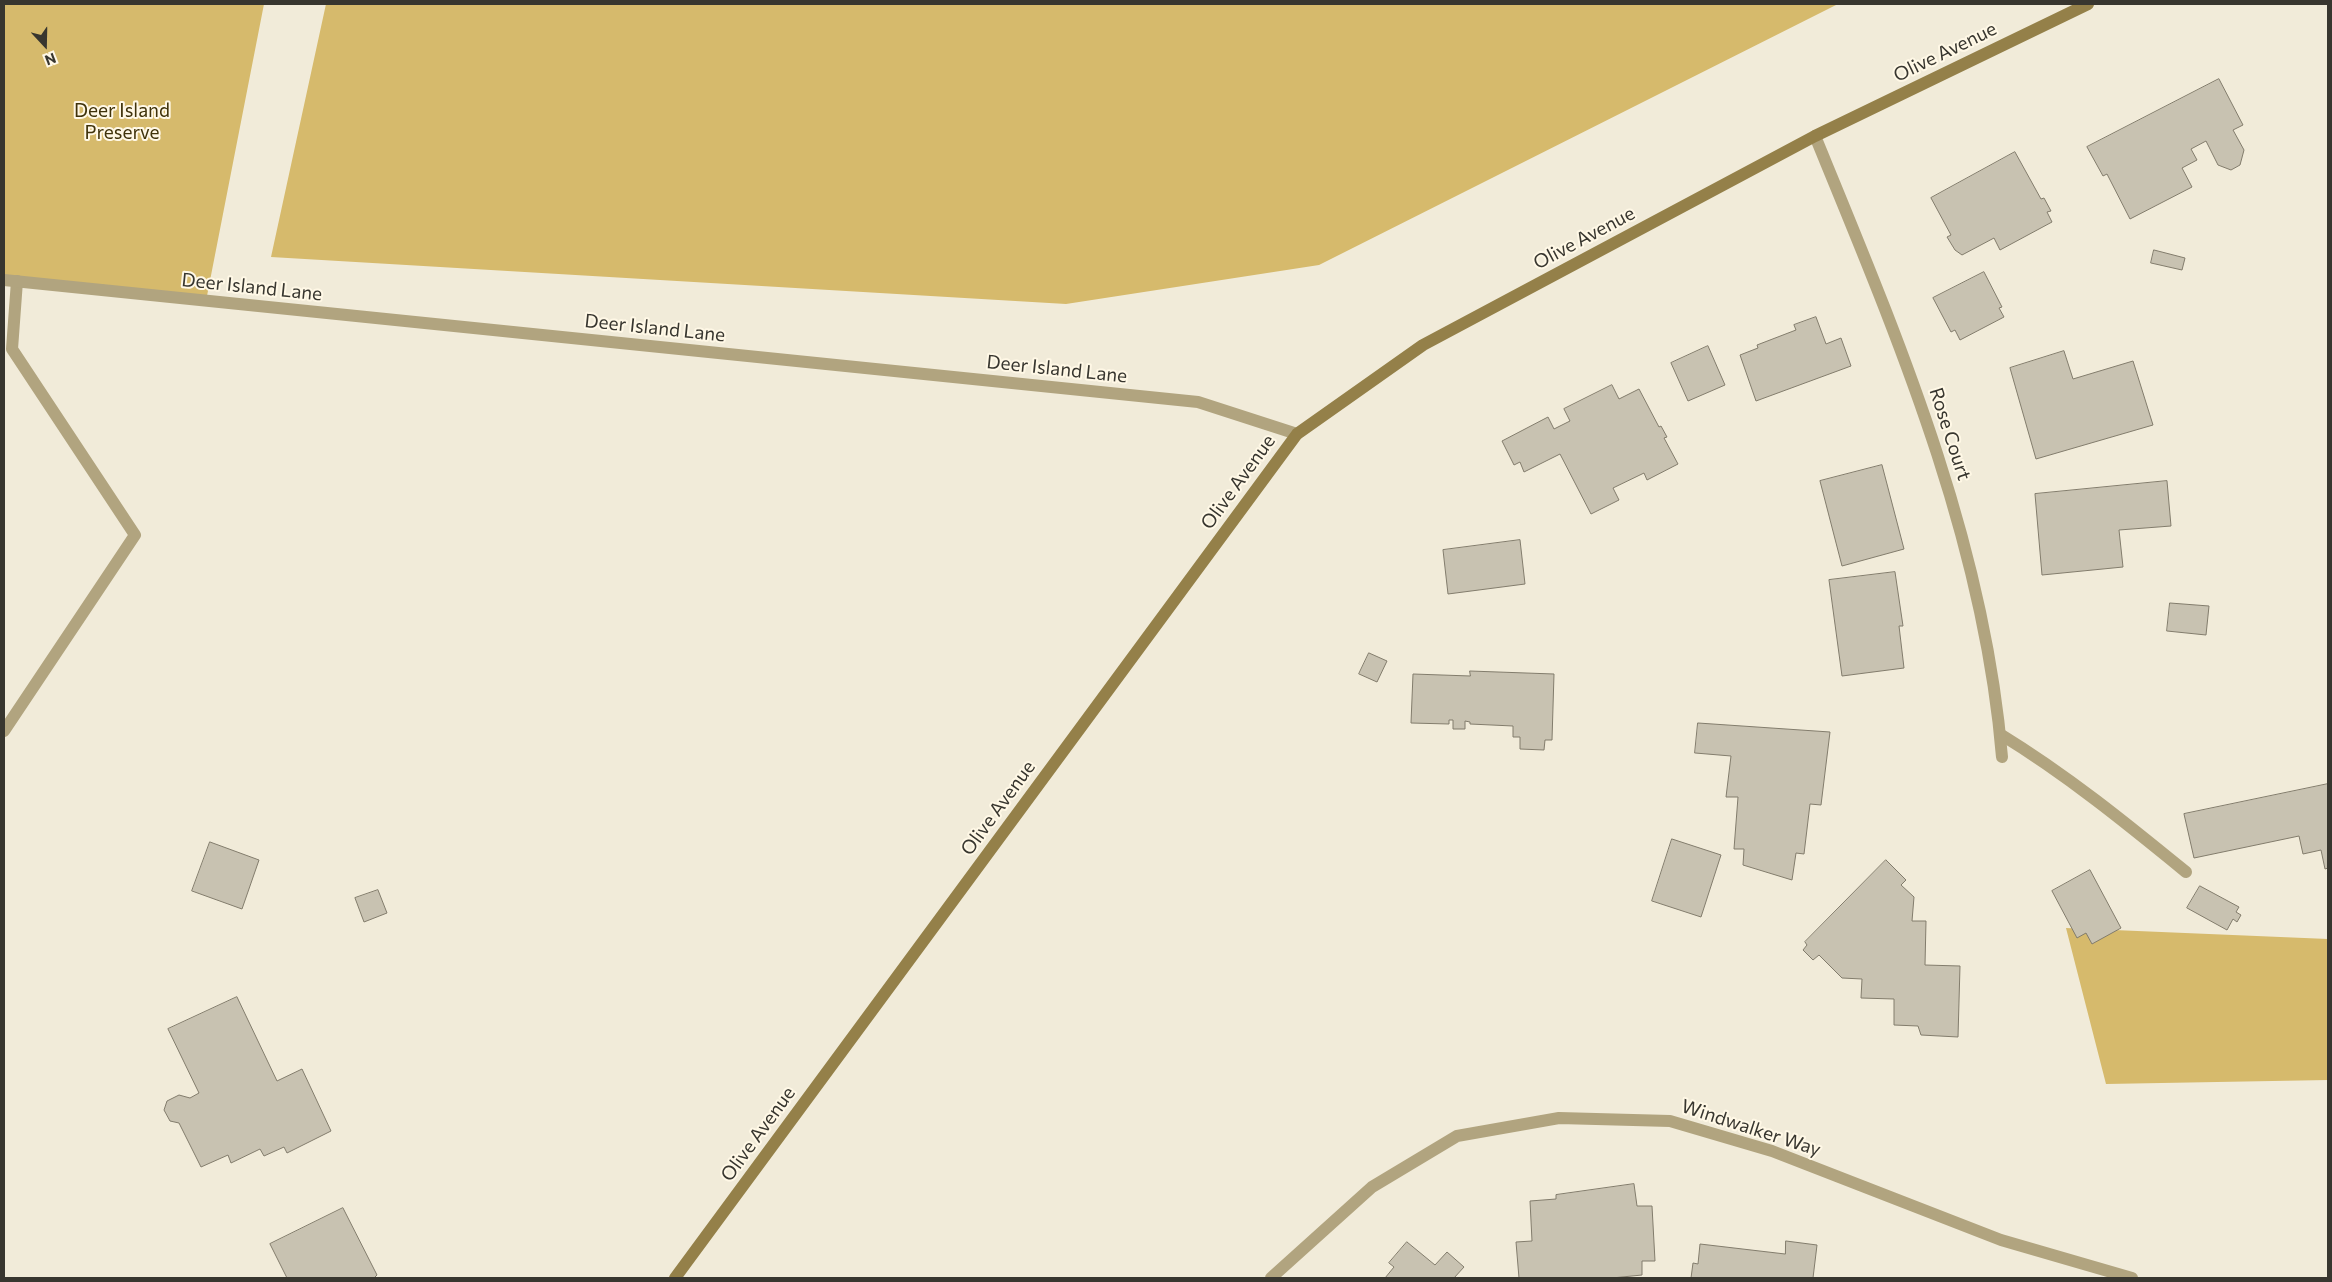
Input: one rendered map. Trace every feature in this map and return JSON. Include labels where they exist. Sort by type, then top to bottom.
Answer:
[{"type":"street","name":"Olive Avenue","points":[[675,1278],[1297,434],[1423,344],[1815,136],[2088,4]]},
{"type":"street","name":"Rose Court","points":[[1815,136],[1900,343],[1947,482],[1983,616],[1996,690],[2002,756]]},
{"type":"street","name":"Deer Island Lane","points":[[4,280],[1198,402],[1297,434]]},
{"type":"street","points":[[4,731],[135,535],[12,349],[17,281]]},
{"type":"street","points":[[2000,734],[2045,761],[2109,809],[2186,872]]},
{"type":"street","name":"Windwalker Way","points":[[1271,1278],[1372,1187],[1458,1136],[1559,1118],[1670,1121],[1772,1151],[2002,1240],[2132,1278]]},
{"type":"green space","name":"Deer Island Preserve","points":[[4,4],[264,4],[206,301],[4,280]]},
{"type":"green space","points":[[326,4],[1838,4],[1319,265],[1066,304],[271,257]]},
{"type":"green space","points":[[2066,928],[2328,939],[2328,1080],[2106,1084]]},
{"type":"building","points":[[2219,79],[2243,125],[2233,130],[2244,150],[2240,165],[2231,170],[2218,165],[2206,141],[2191,149],[2197,160],[2182,168],[2192,187],[2130,219],[2107,174],[2103,176],[2087,147]]},
{"type":"building","points":[[2015,152],[2041,199],[2044,198],[2051,211],[2047,212],[2052,222],[2000,250],[1994,238],[1962,255],[1955,250],[1947,237],[1951,235],[1931,198]]},
{"type":"building","points":[[2154,250],[2185,258],[2182,270],[2151,263]]},
{"type":"building","points":[[1984,272],[2002,307],[1999,308],[2004,317],[1960,340],[1955,330],[1951,332],[1933,298]]},
{"type":"building","points":[[1816,317],[1826,344],[1841,338],[1851,366],[1756,401],[1740,355],[1758,348],[1757,345],[1796,330],[1794,325]]},
{"type":"building","points":[[1708,346],[1725,385],[1688,401],[1671,363]]},
{"type":"building","points":[[2064,351],[2073,379],[2133,361],[2153,425],[2036,459],[2010,368]]},
{"type":"building","points":[[1612,385],[1619,399],[1639,389],[1659,427],[1661,426],[1667,437],[1664,438],[1678,464],[1647,480],[1644,473],[1613,488],[1619,500],[1591,514],[1560,454],[1524,472],[1520,462],[1514,465],[1502,441],[1548,417],[1554,429],[1570,421],[1564,409]]},
{"type":"building","points":[[1882,465],[1904,549],[1842,566],[1820,481]]},
{"type":"building","points":[[2167,481],[2171,526],[2119,530],[2123,567],[2042,575],[2035,494]]},
{"type":"building","points":[[1520,540],[1525,584],[1448,594],[1443,550]]},
{"type":"building","points":[[1895,572],[1903,626],[1899,626],[1904,668],[1842,676],[1829,580]]},
{"type":"building","points":[[2170,603],[2209,606],[2206,635],[2167,631]]},
{"type":"building","points":[[1369,653],[1387,661],[1377,682],[1359,674]]},
{"type":"building","points":[[1470,671],[1554,674],[1552,740],[1545,740],[1544,750],[1520,749],[1520,737],[1513,737],[1513,726],[1470,724],[1470,722],[1465,721],[1465,729],[1453,729],[1453,720],[1449,720],[1449,724],[1411,723],[1413,674],[1470,676]]},
{"type":"building","points":[[1698,723],[1830,732],[1821,805],[1810,804],[1804,854],[1796,853],[1792,880],[1743,865],[1744,849],[1734,849],[1738,797],[1726,797],[1731,756],[1695,753]]},
{"type":"building","points":[[2328,784],[2328,868],[2325,869],[2321,850],[2303,854],[2299,836],[2194,858],[2184,814]]},
{"type":"building","points":[[1672,839],[1721,855],[1701,917],[1652,901]]},
{"type":"building","points":[[210,842],[259,860],[242,909],[192,891]]},
{"type":"building","points":[[1886,860],[1906,880],[1901,885],[1914,897],[1912,921],[1926,921],[1925,965],[1960,966],[1958,1037],[1921,1035],[1918,1026],[1894,1025],[1894,999],[1861,998],[1862,979],[1842,978],[1819,955],[1813,960],[1803,950],[1807,945],[1805,942]]},
{"type":"building","points":[[2090,870],[2121,928],[2092,944],[2086,933],[2077,938],[2052,891]]},
{"type":"building","points":[[2200,886],[2239,907],[2236,912],[2241,915],[2237,922],[2233,919],[2227,930],[2187,908]]},
{"type":"building","points":[[378,890],[387,913],[364,922],[355,898]]},
{"type":"building","points":[[237,997],[277,1081],[302,1069],[331,1131],[287,1153],[284,1147],[264,1156],[260,1149],[231,1163],[228,1155],[201,1167],[179,1123],[170,1121],[164,1110],[167,1101],[179,1095],[190,1098],[199,1093],[168,1029]]},
{"type":"building","points":[[1634,1184],[1637,1206],[1652,1206],[1655,1261],[1642,1261],[1642,1275],[1612,1278],[1519,1278],[1516,1242],[1532,1241],[1530,1201],[1556,1199],[1556,1195]]},
{"type":"building","points":[[343,1208],[377,1275],[374,1278],[287,1278],[270,1244]]},
{"type":"building","points":[[1786,1241],[1817,1245],[1813,1278],[1691,1278],[1693,1263],[1698,1264],[1700,1244],[1785,1254]]},
{"type":"building","points":[[1407,1242],[1435,1265],[1447,1252],[1464,1267],[1454,1278],[1385,1278],[1394,1267],[1389,1263]]}]
